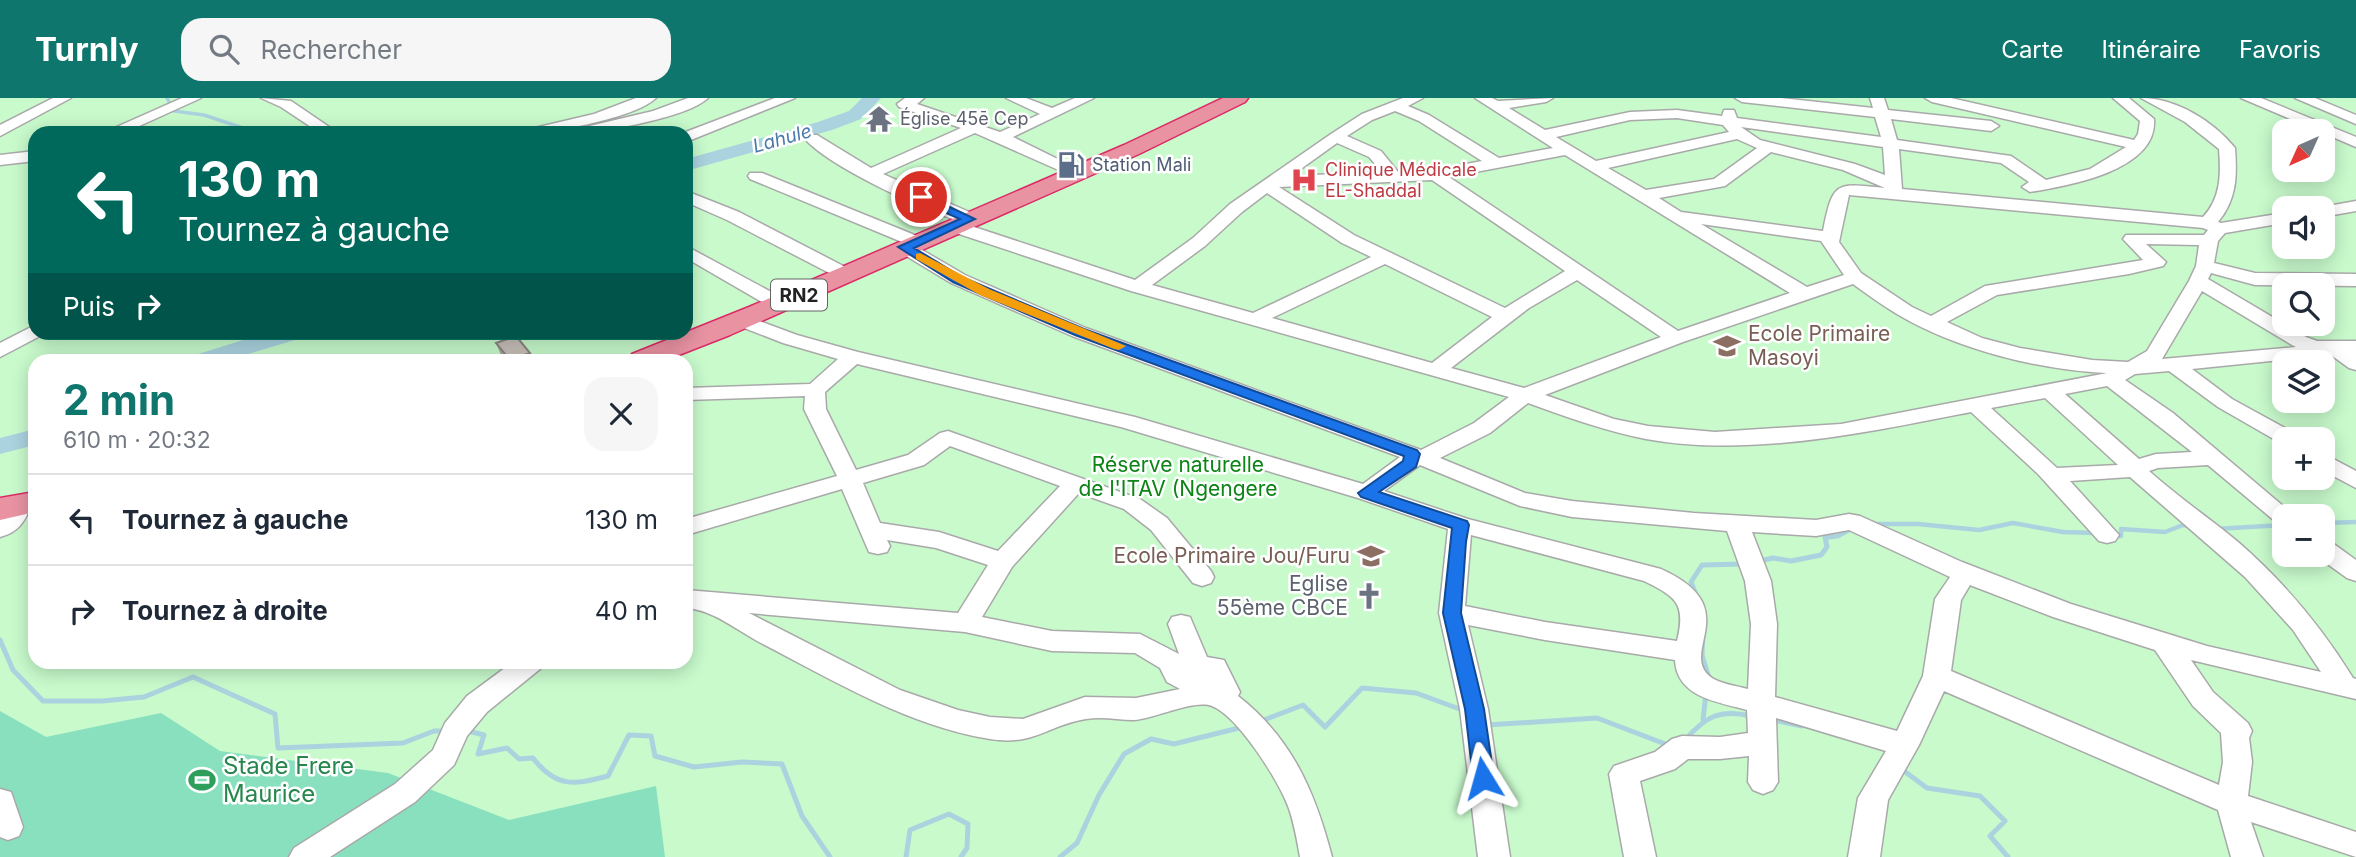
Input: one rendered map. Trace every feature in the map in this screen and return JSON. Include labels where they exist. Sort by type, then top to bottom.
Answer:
[{"type":"highway","name":"RN2","points":[[693,339],[1194,122],[1238,98]]},
{"type":"highway","name":"RN2","points":[[657,354],[692,340]]},
{"type":"street","points":[[1,130],[64,98]]},
{"type":"street","points":[[128,126],[194,98]]},
{"type":"street","points":[[268,98],[286,104],[319,126]]},
{"type":"street","points":[[561,126],[599,117],[649,98]]},
{"type":"street","points":[[608,126],[659,114],[701,98]]},
{"type":"street","points":[[693,134],[788,98]]},
{"type":"street","points":[[885,98],[910,101],[1001,137],[1078,173]]},
{"type":"street","points":[[1013,98],[1053,114]]},
{"type":"street","points":[[1001,137],[1087,98]]},
{"type":"street","points":[[1138,287],[1199,242],[1236,208],[1336,138],[1367,117],[1416,98]]},
{"type":"street","points":[[1489,102],[1546,98]]},
{"type":"street","points":[[1624,98],[1649,114]]},
{"type":"street","points":[[1728,98],[1729,119],[1739,134],[1768,147],[1849,167],[1893,189]]},
{"type":"street","points":[[1742,98],[1990,126]]},
{"type":"street","points":[[1877,98],[1891,145],[1893,189]]},
{"type":"street","points":[[1932,98],[2137,145]]},
{"type":"street","points":[[1945,197],[2043,185],[2088,176],[2120,161],[2144,140],[2148,128],[2147,120],[2137,109],[2120,98]]},
{"type":"street","points":[[812,138],[824,148],[961,222],[1138,287],[1525,395],[1608,424],[1648,433],[1715,439],[1841,431],[1976,406],[2111,379],[2155,355],[2202,273],[2212,231],[2224,205],[2228,174],[2227,149],[2207,129],[2181,112],[2148,98]]},
{"type":"street","points":[[2248,98],[2356,142]]},
{"type":"street","points":[[2302,98],[2356,120]]},
{"type":"street","points":[[1489,102],[1803,293]]},
{"type":"street","points":[[2019,102],[2054,125]]},
{"type":"street","points":[[1396,106],[1424,118],[1496,163]]},
{"type":"street","points":[[1976,107],[2000,139],[2005,159]]},
{"type":"street","points":[[1543,135],[1649,114],[1729,119],[1891,145],[2005,159],[2043,185]]},
{"type":"street","points":[[873,173],[974,128]]},
{"type":"street","points":[[1,130],[28,133]]},
{"type":"street","points":[[1594,166],[1739,134]]},
{"type":"street","points":[[1336,138],[1375,154],[1393,176]]},
{"type":"street","points":[[1642,196],[1719,183],[1768,147]]},
{"type":"street","points":[[1270,184],[1435,175],[1567,150]]},
{"type":"street","points":[[0,160],[28,157]]},
{"type":"street","points":[[1435,175],[1676,338]]},
{"type":"street","points":[[756,176],[910,245],[967,284],[1079,332],[1422,458],[1482,428],[1525,395],[1676,338],[1855,277]]},
{"type":"street","points":[[1270,184],[1321,223],[1506,316]]},
{"type":"street","points":[[2212,231],[1893,189],[1844,191],[1838,197],[1830,242],[1855,277],[1905,311],[1975,342],[2018,354],[2092,366],[2134,368],[2356,347]]},
{"type":"street","points":[[693,199],[733,216],[845,274]]},
{"type":"street","points":[[2224,205],[2261,222]]},
{"type":"street","points":[[2335,210],[2356,206]]},
{"type":"street","points":[[1674,215],[1830,237]]},
{"type":"street","points":[[1932,323],[1992,290],[2137,268],[2157,262],[2132,239],[2212,231],[2272,220]]},
{"type":"street","points":[[693,255],[779,304]]},
{"type":"street","points":[[1256,319],[1385,257]]},
{"type":"street","points":[[1436,370],[1506,316],[1558,281],[1578,272]]},
{"type":"street","points":[[2202,273],[2255,279],[2356,279]]},
{"type":"street","points":[[2202,273],[2299,341],[2316,347],[2330,345],[2356,364]]},
{"type":"street","points":[[741,320],[790,339],[853,357],[1127,422],[1366,493],[1461,525],[1652,575],[1674,585],[1688,598],[1692,607],[1693,623],[1686,652],[1703,685],[1905,745]]},
{"type":"street","points":[[0,351],[28,335]]},
{"type":"street","points":[[693,394],[815,390],[853,357]]},
{"type":"street","points":[[2172,364],[2225,403],[2272,430]]},
{"type":"street","points":[[2111,379],[2272,507]]},
{"type":"street","points":[[815,390],[815,410],[849,478],[874,538],[939,540],[1003,561]]},
{"type":"street","points":[[2049,391],[2142,477],[2269,582],[2350,688]]},
{"type":"street","points":[[1976,406],[2051,475],[2107,535]]},
{"type":"street","points":[[693,525],[916,460],[948,438],[1116,497],[1159,524],[1202,577]]},
{"type":"street","points":[[1366,493],[1410,463],[1412,454]]},
{"type":"street","points":[[1412,454],[1520,499],[1541,504],[1622,515],[1816,528],[1849,522],[1965,573],[2104,625],[2251,666],[2350,688]]},
{"type":"street","points":[[2051,475],[2108,473],[2136,469],[2156,461],[2212,458]]},
{"type":"street","points":[[2335,468],[2356,481]]},
{"type":"street","points":[[965,623],[1003,561],[1075,484]]},
{"type":"street","points":[[1736,522],[1751,556],[1762,611],[1763,782]]},
{"type":"street","points":[[1461,525],[1457,542],[1452,613],[1475,717],[1494,857]]},
{"type":"street","points":[[2335,557],[2356,572]]},
{"type":"street","points":[[1864,857],[1873,798],[1905,745],[1937,676],[1948,599],[1965,573]]},
{"type":"street","points":[[699,601],[965,623],[1052,640],[1140,644],[1170,661],[1177,675],[1218,696],[1254,728],[1276,754],[1304,808],[1316,857]]},
{"type":"street","points":[[699,601],[890,697],[956,720],[990,728],[1024,730],[1085,708],[1136,709],[1200,695],[1218,696],[1226,692],[1214,667],[1197,667],[1181,624]]},
{"type":"street","points":[[1452,613],[1545,631],[1686,652]]},
{"type":"street","points":[[2164,643],[2203,699],[2238,731],[2234,736],[2239,758],[2233,802],[2239,839],[2246,857]]},
{"type":"street","points":[[305,857],[405,793],[444,758],[459,725],[477,704],[522,669]]},
{"type":"street","points":[[1937,676],[2150,769],[2233,802],[2356,845]]},
{"type":"street","points":[[1640,857],[1624,774],[1665,761],[1682,747],[1720,748],[1763,743]]},
{"type":"green space","name":"Réserve naturelle de l'ITAV (Ngengere","points":[[0,98],[2356,98],[2356,857],[0,857]]},
{"type":"green space","name":"Stade Frere Maurice","points":[[0,711],[46,737],[161,713],[220,751],[388,773],[509,820],[656,786],[665,857],[0,857]]},
{"type":"building","points":[[519,340],[530,353],[505,354],[496,343]]},
{"type":"waterway","points":[[167,98],[174,111],[204,115],[237,126]]},
{"type":"waterway","name":"Lahule","points":[[693,163],[825,126],[855,115],[872,98]]},
{"type":"waterway","name":"Lahule","points":[[224,354],[270,340]]},
{"type":"waterway","name":"Lahule","points":[[0,446],[28,439]]},
{"type":"waterway","points":[[2335,523],[2356,522]]},
{"type":"waterway","points":[[1876,524],[1918,524],[1979,530],[2013,523],[2063,532],[2096,533]]},
{"type":"waterway","points":[[2115,536],[2121,536],[2121,529],[2165,532],[2183,525],[2189,526]]},
{"type":"waterway","points":[[2215,529],[2272,526]]},
{"type":"waterway","points":[[1825,538],[1838,536],[1851,529]]},
{"type":"waterway","points":[[1825,538],[1832,536]]},
{"type":"waterway","points":[[1760,561],[1773,558],[1791,561],[1821,555],[1827,547],[1825,538]]},
{"type":"waterway","points":[[1697,597],[1691,582],[1702,565],[1744,564]]},
{"type":"waterway","points":[[1703,633],[1702,655],[1708,675]]},
{"type":"waterway","points":[[0,640],[13,670],[43,701],[102,701],[144,697],[193,677],[275,714],[278,748],[403,743],[434,731],[445,731]]},
{"type":"waterway","points":[[1261,721],[1303,705],[1325,727],[1362,688],[1416,693],[1465,711]]},
{"type":"waterway","points":[[1703,719],[1706,694]]},
{"type":"waterway","points":[[1686,739],[1714,716],[1731,713],[1751,716]]},
{"type":"waterway","points":[[1487,725],[1597,718],[1668,745]]},
{"type":"waterway","points":[[1773,720],[1802,726]]},
{"type":"waterway","points":[[1060,857],[1077,843],[1099,795],[1124,754],[1151,739],[1174,744],[1243,727]]},
{"type":"waterway","points":[[468,731],[484,735],[478,754],[507,748],[519,759],[533,758],[550,775],[566,782],[608,776],[629,735],[651,736],[655,756],[694,767],[742,762],[782,764],[802,816],[830,857]]},
{"type":"waterway","points":[[1900,768],[1927,788],[1980,796],[2005,821],[1990,836],[2008,857]]},
{"type":"waterway","points":[[906,857],[910,830],[949,814],[968,824],[967,848],[961,857]]},
{"type":"slow traffic","points":[[920,257],[985,292],[1119,346]]},
{"type":"place","name":"Église 45ē Cep","points":[[879,119]]},
{"type":"place","name":"Station Mali","points":[[1071,165]]},
{"type":"place","name":"Clinique Médicale EL-Shaddal","points":[[1304,180]]},
{"type":"place","name":"Ecole Primaire Masoyi","points":[[1727,346]]},
{"type":"place","name":"Ecole Primaire Jou/Furu","points":[[1371,556]]},
{"type":"place","name":"Eglise 55ème CBCE","points":[[1369,596]]},
{"type":"place","name":"Stade Frere Maurice","points":[[202,780]]},
{"type":"route","points":[[921,197],[970,219],[904,247],[958,279],[1079,332],[1412,454],[1410,463],[1366,493],[1461,525],[1457,542],[1452,613],[1474,709],[1483,778]]}]
